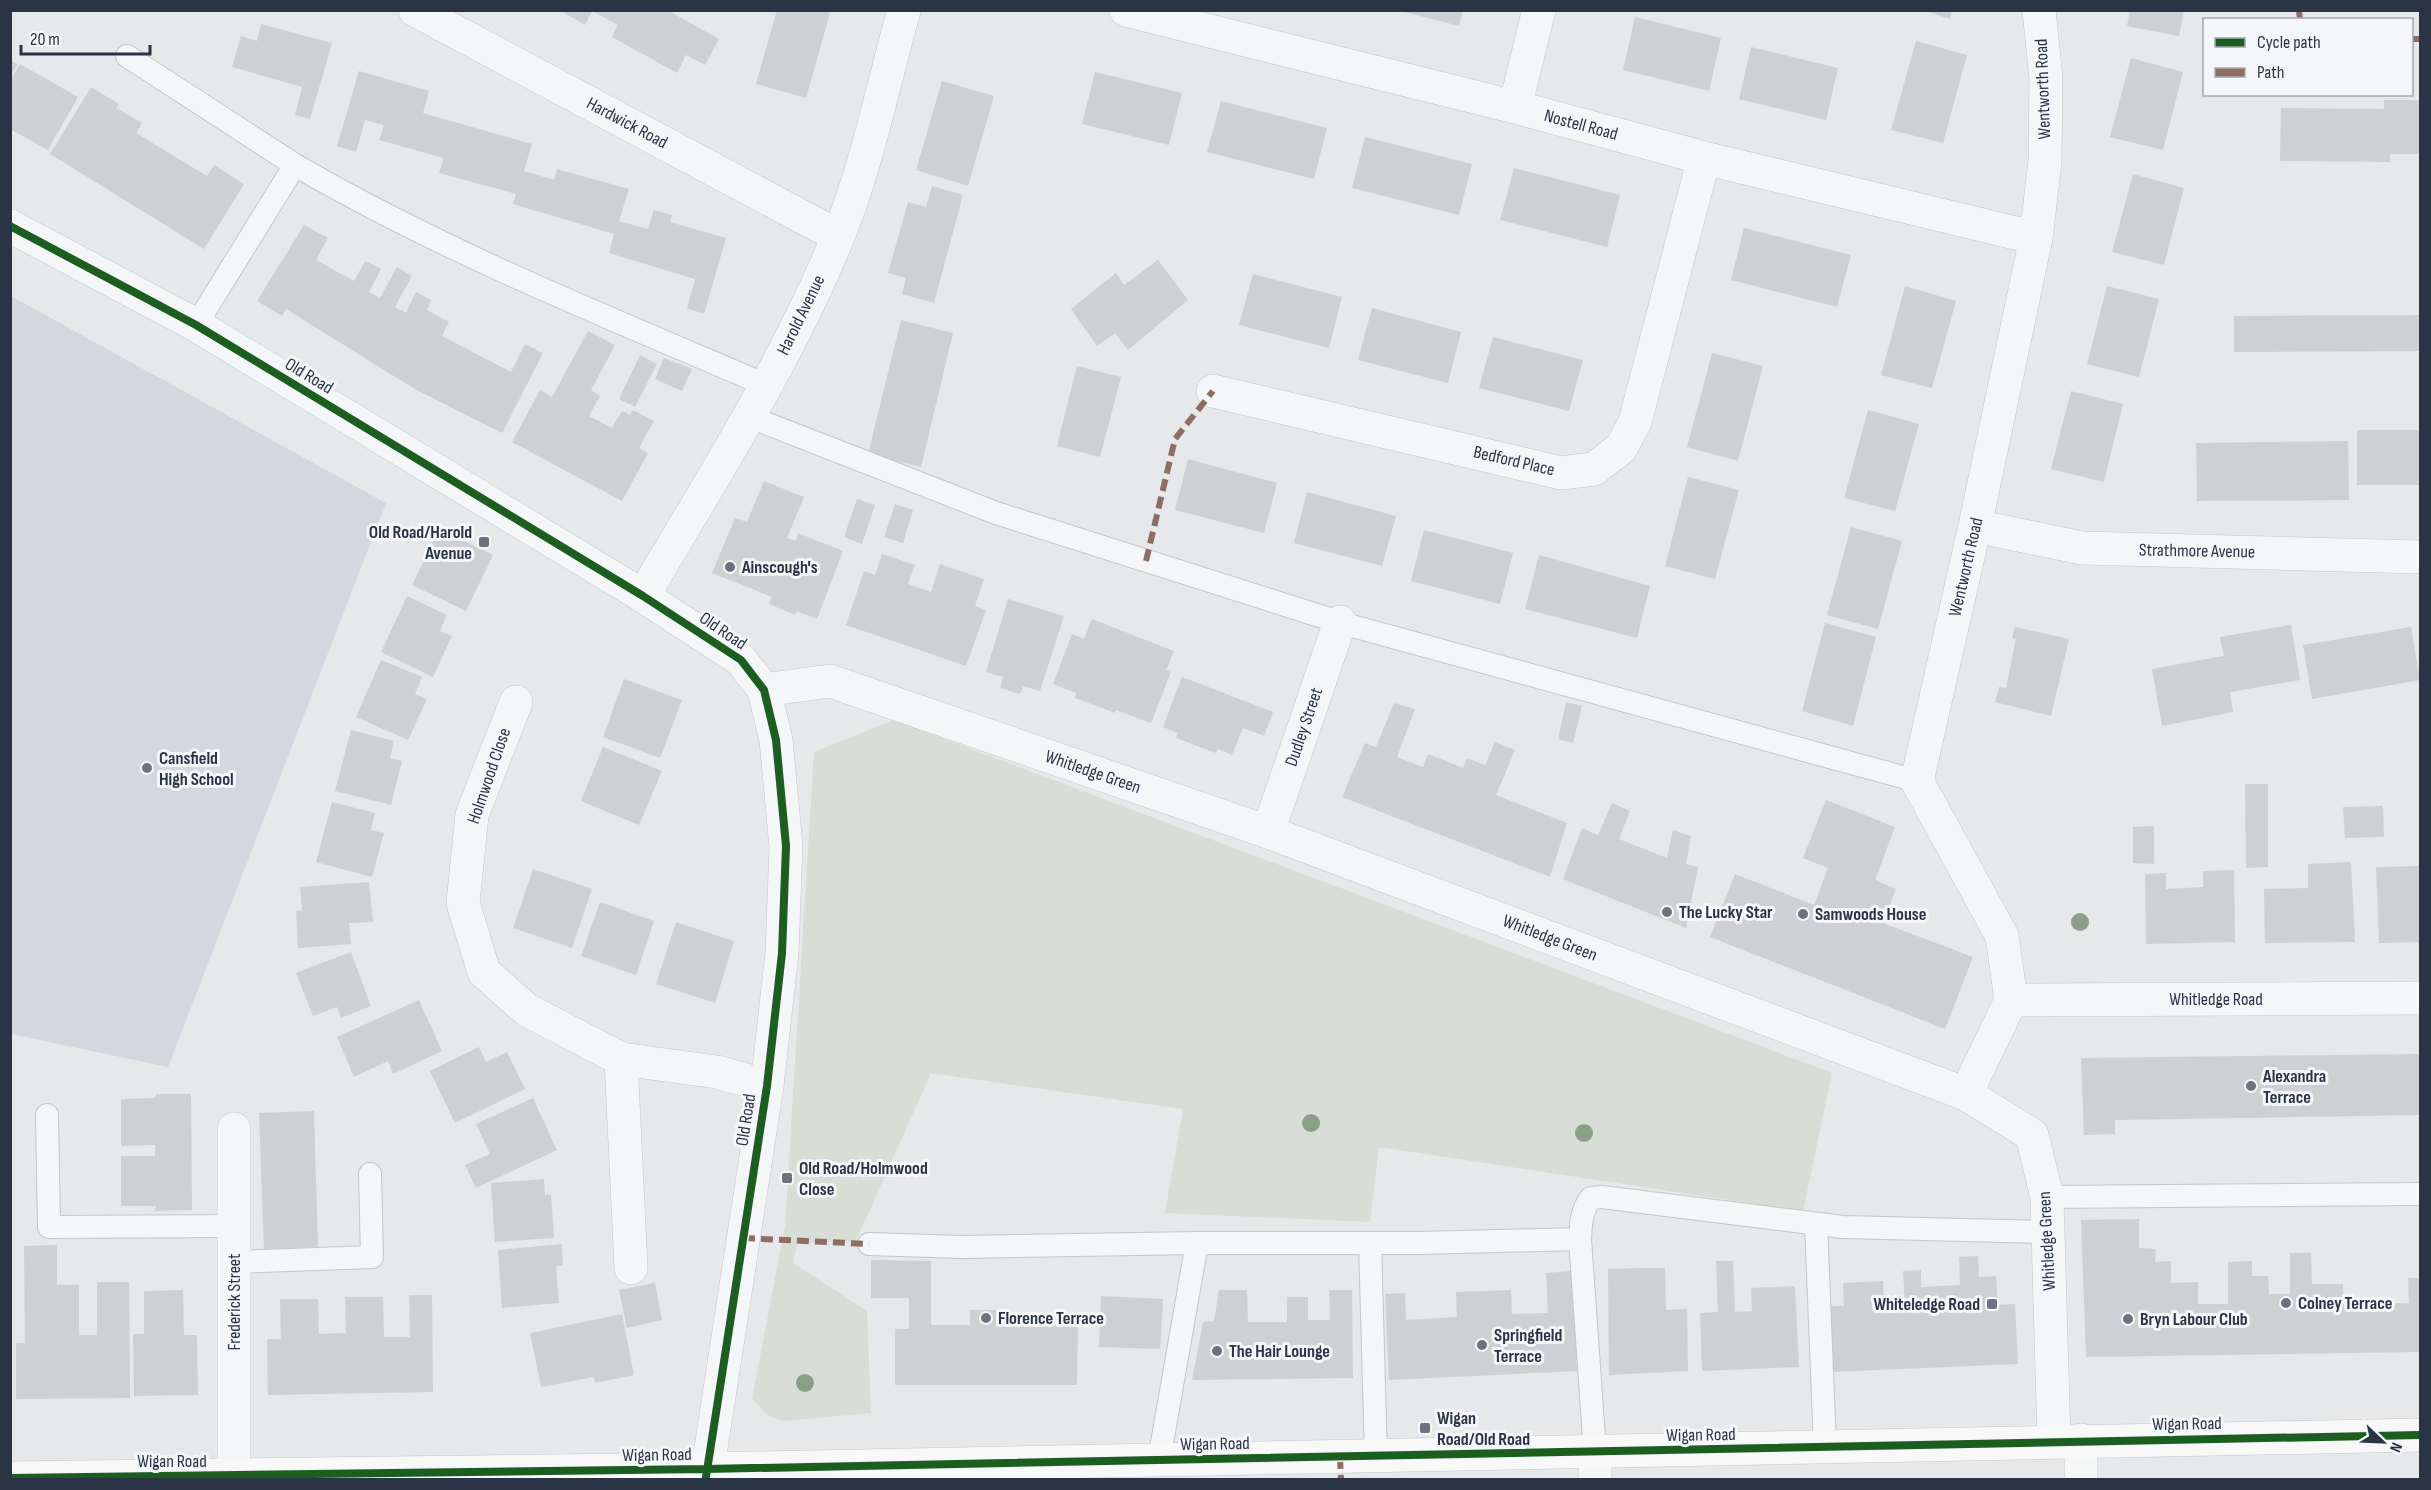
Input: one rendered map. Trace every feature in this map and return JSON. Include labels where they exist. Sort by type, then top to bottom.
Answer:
[{"type":"main road","name":"Wigan Road","points":[[10,1478],[1090,1470],[1160,1460],[1376,1457],[1595,1466],[1825,1446],[2421,1435]]},
{"type":"street","name":"Hardwick Road","points":[[416,10],[838,237]]},
{"type":"street","name":"Harold Avenue","points":[[643,596],[750,417],[838,237],[855,186],[904,10]]},
{"type":"street","name":"Nostell Road","points":[[1126,10],[1515,107],[1704,158],[2036,238]]},
{"type":"street","points":[[1515,107],[1539,10]]},
{"type":"street","name":"Wentworth Road","points":[[1917,781],[1976,526],[2036,238],[2044,161],[2046,78],[2039,10]]},
{"type":"street","name":"Bedford Place","points":[[1213,392],[1561,473],[1594,469],[1621,448],[1635,423],[1704,158]]},
{"type":"street","name":"Old Road","points":[[10,226],[196,325],[643,596],[741,660],[764,690],[777,740],[786,846],[782,953],[767,1086],[706,1474]]},
{"type":"street","name":"Strathmore Avenue","points":[[1976,526],[2082,548],[2421,556]]},
{"type":"street","name":"Dudley Street","points":[[1268,832],[1340,622]]},
{"type":"street","name":"Whitledge Green","points":[[764,690],[830,681],[1268,832],[1966,1094],[2032,1135],[2047,1197],[2068,1441],[2081,1479]]},
{"type":"street","name":"Holmwood Close","points":[[516,702],[472,815],[463,903],[484,972],[527,1010],[621,1059],[717,1072],[767,1086]]},
{"type":"street","points":[[1917,781],[2002,936],[2011,1000],[1966,1094]]},
{"type":"street","name":"Whitledge Road","points":[[2011,1000],[2421,998]]},
{"type":"street","points":[[621,1059],[631,1268]]},
{"type":"street","name":"Frederick Street","points":[[234,1129],[234,1475]]},
{"type":"lane","points":[[127,56],[295,165],[340,191],[480,262],[766,385]]},
{"type":"lane","points":[[196,325],[295,165]]},
{"type":"lane","points":[[750,417],[996,513],[1340,622],[1917,781]]},
{"type":"lane","points":[[47,1115],[49,1227],[234,1226]]},
{"type":"lane","points":[[234,1262],[372,1257],[370,1174]]},
{"type":"lane","points":[[2047,1197],[2421,1194]]},
{"type":"lane","points":[[1595,1466],[1580,1239],[1581,1218],[1591,1198],[1602,1197],[1843,1227],[2049,1232]]},
{"type":"lane","points":[[1816,1224],[1825,1446]]},
{"type":"lane","points":[[869,1244],[962,1247],[1580,1239]]},
{"type":"lane","points":[[1160,1460],[1197,1243]]},
{"type":"lane","points":[[1370,1243],[1376,1457]]},
{"type":"shaded area","name":"Cansfield High School","points":[[11,296],[386,503],[168,1067],[11,1034]]},
{"type":"shaded area","points":[[894,720],[1832,1073],[1803,1211],[1379,1147],[1370,1222],[1165,1213],[1183,1109],[931,1073],[856,1241],[797,1243],[793,1263],[867,1311],[871,1413],[783,1421],[766,1414],[752,1399],[785,1226],[814,752]]},
{"type":"building","points":[[559,10],[667,10],[719,39],[705,65],[686,55],[677,73],[612,37],[618,25],[592,11],[585,25]]},
{"type":"building","points":[[777,10],[822,10],[830,13],[806,98],[756,84]]},
{"type":"building","points":[[1397,10],[1463,10],[1459,26]]},
{"type":"building","points":[[1922,10],[1952,10],[1950,19]]},
{"type":"building","points":[[2130,10],[2184,10],[2179,36],[2127,26]]},
{"type":"building","points":[[1635,17],[1721,38],[1709,91],[1623,70]]},
{"type":"building","points":[[261,24],[332,43],[310,119],[295,115],[302,87],[232,67],[241,36],[257,41]]},
{"type":"building","points":[[1916,41],[1967,55],[1943,143],[1891,130]]},
{"type":"building","points":[[1751,47],[1838,68],[1826,120],[1739,99]]},
{"type":"building","points":[[2131,58],[2183,72],[2163,150],[2110,137]]},
{"type":"building","points":[[10,60],[18,64],[10,76]]},
{"type":"building","points":[[20,64],[78,97],[48,150],[10,129],[10,81]]},
{"type":"building","points":[[359,71],[429,91],[423,113],[532,144],[524,171],[554,180],[557,169],[629,189],[619,221],[648,229],[654,210],[672,215],[670,222],[726,238],[704,314],[687,308],[695,279],[609,253],[614,234],[513,204],[516,194],[439,173],[444,158],[379,140],[384,125],[365,120],[356,152],[337,146]]},
{"type":"building","points":[[1095,72],[1182,93],[1169,145],[1082,124]]},
{"type":"building","points":[[942,81],[994,96],[968,186],[916,170]]},
{"type":"building","points":[[91,87],[119,104],[116,108],[142,123],[136,133],[207,176],[214,165],[244,184],[204,249],[50,154]]},
{"type":"building","points":[[2384,100],[2420,100],[2420,154],[2390,154],[2390,162],[2280,161],[2281,108],[2384,109]]},
{"type":"building","points":[[1221,101],[1327,128],[1314,179],[1207,152]]},
{"type":"building","points":[[1365,137],[1472,164],[1459,215],[1352,188]]},
{"type":"building","points":[[1514,168],[1620,195],[1607,247],[1500,220]]},
{"type":"building","points":[[2133,174],[2184,188],[2164,265],[2112,252]]},
{"type":"building","points":[[932,186],[963,195],[934,303],[902,294],[906,278],[888,273],[908,202],[926,207]]},
{"type":"building","points":[[304,225],[328,238],[316,260],[354,281],[365,261],[381,269],[369,292],[380,298],[397,267],[412,276],[395,307],[406,313],[416,292],[431,300],[427,310],[449,322],[442,336],[511,372],[525,344],[543,353],[502,433],[413,388],[286,309],[282,316],[257,301]]},
{"type":"building","points":[[1744,228],[1851,255],[1837,307],[1731,280]]},
{"type":"building","points":[[1158,260],[1188,300],[1128,350],[1115,333],[1097,346],[1071,309],[1116,273],[1124,285]]},
{"type":"building","points":[[1253,274],[1342,297],[1329,348],[1239,325]]},
{"type":"building","points":[[1905,286],[1956,301],[1932,388],[1881,375]]},
{"type":"building","points":[[2107,286],[2159,299],[2139,377],[2087,364]]},
{"type":"building","points":[[1372,308],[1461,332],[1448,383],[1358,360]]},
{"type":"building","points":[[2420,315],[2420,351],[2234,352],[2234,316]]},
{"type":"building","points":[[901,320],[953,333],[921,467],[868,454]]},
{"type":"building","points":[[588,331],[615,345],[591,390],[600,396],[589,416],[612,428],[622,411],[630,415],[633,410],[654,421],[639,448],[648,453],[622,501],[512,442],[540,390],[552,397]]},
{"type":"building","points":[[1493,337],[1583,360],[1569,411],[1479,388]]},
{"type":"building","points":[[1712,353],[1763,366],[1738,461],[1687,447]]},
{"type":"building","points":[[640,355],[657,364],[635,407],[619,399]]},
{"type":"building","points":[[664,358],[692,369],[682,391],[655,379]]},
{"type":"building","points":[[1077,366],[1121,377],[1100,457],[1057,446]]},
{"type":"building","points":[[2071,391],[2123,404],[2104,482],[2051,469]]},
{"type":"building","points":[[1868,410],[1919,424],[1895,511],[1844,498]]},
{"type":"building","points":[[2357,430],[2420,430],[2420,485],[2357,485]]},
{"type":"building","points":[[2348,441],[2349,500],[2197,501],[2196,443]]},
{"type":"building","points":[[1188,459],[1277,483],[1264,533],[1175,510]]},
{"type":"building","points":[[1688,477],[1739,490],[1715,579],[1665,566]]},
{"type":"building","points":[[764,481],[804,497],[787,538],[796,541],[798,533],[843,551],[817,619],[797,611],[795,615],[769,604],[772,597],[712,573],[735,518],[747,522]]},
{"type":"building","points":[[1307,492],[1396,516],[1382,566],[1294,543]]},
{"type":"building","points":[[857,499],[875,505],[862,544],[844,537]]},
{"type":"building","points":[[895,504],[913,510],[903,543],[884,537]]},
{"type":"building","points":[[1851,527],[1902,541],[1878,629],[1827,615]]},
{"type":"building","points":[[439,529],[493,555],[466,611],[412,585]]},
{"type":"building","points":[[1424,530],[1513,553],[1500,604],[1411,581]]},
{"type":"building","points":[[882,554],[915,565],[908,584],[931,592],[940,564],[984,579],[975,606],[986,610],[966,666],[846,625],[864,571],[875,575]]},
{"type":"building","points":[[1539,555],[1650,586],[1637,638],[1525,609]]},
{"type":"building","points":[[407,596],[447,615],[440,631],[452,636],[433,677],[381,652]]},
{"type":"building","points":[[1008,599],[1064,616],[1040,691],[1023,686],[1020,694],[1000,688],[1003,677],[986,672]]},
{"type":"building","points":[[1092,619],[1174,651],[1166,670],[1171,672],[1151,723],[1075,698],[1076,693],[1053,684],[1072,634],[1084,639]]},
{"type":"building","points":[[1825,623],[1876,637],[1853,726],[1802,711]]},
{"type":"building","points":[[2291,625],[2300,680],[2230,692],[2233,712],[2162,726],[2152,669],[2224,656],[2220,637]]},
{"type":"building","points":[[2015,627],[2069,639],[2051,716],[1995,702],[1999,687],[2006,688],[2016,639],[2012,638]]},
{"type":"building","points":[[2411,627],[2420,680],[2312,699],[2303,645]]},
{"type":"building","points":[[381,660],[422,677],[415,694],[427,699],[408,740],[356,717]]},
{"type":"building","points":[[1182,677],[1273,712],[1264,736],[1243,728],[1232,755],[1218,749],[1216,753],[1176,738],[1178,733],[1163,727]]},
{"type":"building","points":[[624,679],[682,700],[660,758],[603,737]]},
{"type":"building","points":[[1566,702],[1582,706],[1573,743],[1558,739]]},
{"type":"building","points":[[1394,703],[1415,709],[1397,757],[1423,767],[1428,754],[1463,768],[1467,758],[1485,765],[1495,742],[1515,750],[1496,795],[1567,823],[1550,877],[1342,797],[1365,743],[1376,747]]},
{"type":"building","points":[[351,730],[394,741],[390,758],[402,761],[391,805],[335,791]]},
{"type":"building","points":[[603,747],[662,771],[639,825],[581,801]]},
{"type":"building","points":[[2245,784],[2268,784],[2268,867],[2246,868]]},
{"type":"building","name":"Samwoods House","points":[[1826,800],[1895,827],[1875,880],[1896,889],[1883,923],[1973,957],[1945,1029],[1710,937],[1735,874],[1814,905],[1828,868],[1803,858]]},
{"type":"building","points":[[332,802],[375,813],[371,830],[384,833],[372,877],[316,862]]},
{"type":"building","points":[[1612,803],[1630,811],[1619,839],[1667,858],[1673,830],[1691,836],[1686,864],[1698,867],[1686,928],[1563,879],[1582,828],[1598,835]]},
{"type":"building","points":[[2383,806],[2384,837],[2345,838],[2343,807]]},
{"type":"building","points":[[2154,826],[2154,864],[2133,863],[2133,827]]},
{"type":"building","points":[[2351,862],[2355,942],[2265,943],[2264,889],[2308,888],[2308,864]]},
{"type":"building","points":[[2420,866],[2420,942],[2379,943],[2376,867]]},
{"type":"building","points":[[533,869],[592,889],[572,948],[513,928]]},
{"type":"building","points":[[2234,870],[2235,942],[2146,944],[2145,874],[2166,873],[2166,889],[2203,887],[2203,871]]},
{"type":"building","points":[[369,882],[373,922],[349,923],[351,944],[298,948],[296,911],[302,910],[300,887]]},
{"type":"building","points":[[600,902],[654,921],[636,975],[581,956]]},
{"type":"building","points":[[676,922],[734,941],[715,1003],[656,984]]},
{"type":"building","points":[[351,952],[371,1006],[341,1018],[337,1007],[313,1016],[296,973]]},
{"type":"building","points":[[419,1000],[442,1051],[393,1074],[388,1061],[354,1077],[337,1037]]},
{"type":"building","points":[[479,1047],[486,1062],[507,1052],[525,1089],[455,1123],[430,1071]]},
{"type":"building","name":"Alexandra Terrace","points":[[2420,1054],[2420,1115],[2115,1120],[2115,1134],[2084,1135],[2081,1058]]},
{"type":"building","points":[[156,1094],[191,1094],[192,1210],[155,1211],[156,1206],[121,1206],[121,1156],[155,1156],[155,1145],[121,1146],[121,1099],[155,1098]]},
{"type":"building","points":[[533,1098],[557,1150],[476,1188],[465,1165],[490,1154],[476,1124]]},
{"type":"building","points":[[314,1111],[318,1247],[264,1249],[259,1113]]},
{"type":"building","points":[[544,1179],[545,1195],[551,1194],[554,1238],[495,1242],[491,1183]]},
{"type":"building","name":"Colney Terrace","points":[[2139,1219],[2139,1248],[2156,1249],[2155,1262],[2171,1261],[2171,1283],[2198,1282],[2198,1304],[2228,1304],[2228,1262],[2252,1261],[2252,1276],[2268,1276],[2269,1294],[2290,1294],[2290,1253],[2311,1253],[2312,1284],[2343,1284],[2343,1304],[2409,1303],[2408,1278],[2420,1278],[2420,1352],[2086,1357],[2081,1220]]},
{"type":"building","points":[[562,1244],[563,1266],[556,1266],[559,1303],[502,1308],[498,1250]]},
{"type":"building","points":[[57,1245],[57,1285],[79,1285],[79,1335],[97,1335],[97,1282],[129,1282],[130,1398],[16,1399],[16,1343],[25,1343],[24,1246]]},
{"type":"building","points":[[1978,1256],[1979,1277],[1996,1276],[1998,1305],[2015,1304],[2018,1364],[1831,1372],[1828,1306],[1844,1306],[1843,1283],[1883,1281],[1884,1304],[1905,1303],[1903,1271],[1921,1270],[1921,1287],[1960,1285],[1959,1257]]},
{"type":"building","name":"Florence Terrace","points":[[871,1260],[931,1261],[931,1325],[970,1325],[970,1310],[1002,1310],[1001,1326],[1078,1326],[1077,1385],[895,1385],[895,1329],[909,1329],[909,1298],[871,1298]]},
{"type":"building","points":[[1716,1261],[1733,1261],[1735,1312],[1752,1311],[1751,1288],[1795,1286],[1799,1367],[1702,1371],[1700,1313],[1718,1312]]},
{"type":"building","points":[[1665,1268],[1666,1310],[1687,1309],[1688,1371],[1609,1375],[1608,1269]]},
{"type":"building","name":"Springfield Terrace","points":[[1573,1271],[1577,1371],[1389,1380],[1385,1294],[1405,1293],[1406,1320],[1457,1317],[1456,1292],[1511,1290],[1512,1314],[1548,1313],[1546,1273]]},
{"type":"building","points":[[655,1283],[662,1320],[627,1328],[619,1290]]},
{"type":"building","points":[[183,1290],[184,1335],[197,1335],[198,1395],[134,1396],[133,1334],[144,1334],[144,1291]]},
{"type":"building","points":[[1219,1290],[1247,1290],[1248,1322],[1287,1322],[1287,1297],[1308,1297],[1308,1320],[1330,1320],[1329,1290],[1352,1290],[1353,1378],[1192,1380],[1203,1322],[1214,1321]]},
{"type":"building","points":[[409,1295],[432,1295],[433,1392],[268,1395],[267,1339],[281,1339],[280,1299],[318,1299],[319,1334],[346,1333],[345,1297],[383,1297],[384,1337],[410,1337]]},
{"type":"building","points":[[1101,1296],[1163,1299],[1160,1349],[1099,1347]]},
{"type":"building","points":[[622,1314],[634,1375],[595,1383],[594,1377],[541,1387],[530,1333]]},
{"type":"marked path","points":[[2299,10],[2300,18]]},
{"type":"marked path","points":[[2413,39],[2420,39]]},
{"type":"marked path","points":[[1146,561],[1175,439],[1213,391]]},
{"type":"marked path","points":[[743,1238],[869,1244]]},
{"type":"marked path","points":[[1340,1457],[1341,1480]]},
{"type":"cycle path","points":[[10,226],[196,325],[643,596],[741,660],[764,690],[776,740],[786,846],[782,953],[767,1086],[706,1477]]},
{"type":"cycle path","points":[[10,1478],[706,1469],[2420,1435]]},
{"type":"place","name":"Old Road/Harold Avenue","points":[[484,542]]},
{"type":"place","name":"Ainscough's","points":[[730,567]]},
{"type":"place","name":"Cansfield High School","points":[[147,768]]},
{"type":"place","name":"The Lucky Star","points":[[1667,912]]},
{"type":"place","name":"Samwoods House","points":[[1803,914]]},
{"type":"place","name":"Alexandra Terrace","points":[[2251,1086]]},
{"type":"place","name":"Old Road/Holmwood Close","points":[[787,1178]]},
{"type":"place","name":"Colney Terrace","points":[[2286,1303]]},
{"type":"place","name":"Whiteledge Road","points":[[1992,1304]]},
{"type":"place","name":"Florence Terrace","points":[[986,1318]]},
{"type":"place","name":"Bryn Labour Club","points":[[2128,1319]]},
{"type":"place","name":"Springfield Terrace","points":[[1482,1345]]},
{"type":"place","name":"The Hair Lounge","points":[[1217,1351]]},
{"type":"place","name":"Wigan Road/Old Road","points":[[1425,1428]]}]
